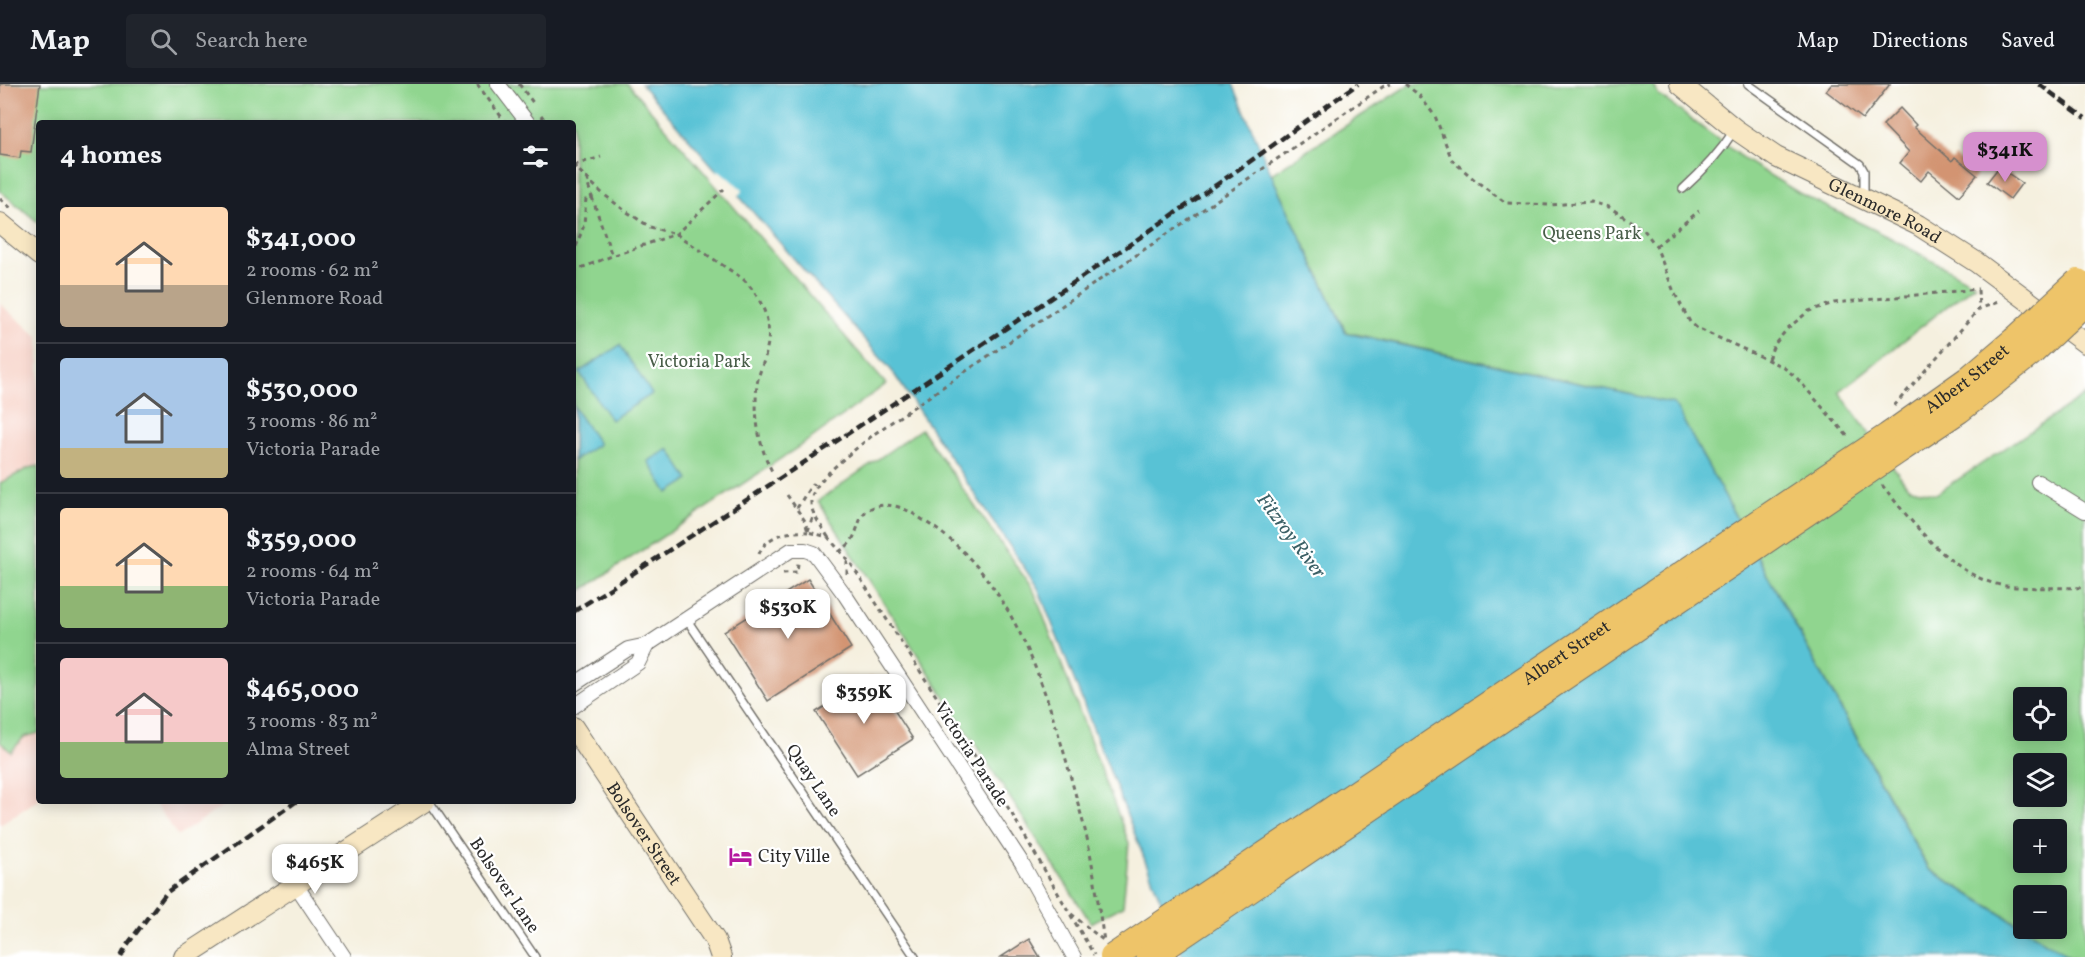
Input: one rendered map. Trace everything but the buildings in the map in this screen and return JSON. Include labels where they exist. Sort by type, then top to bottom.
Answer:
[{"type":"highway","name":"Albert Street","points":[[1150,957],[1897,441],[1969,379],[2023,346],[2083,286]]},
{"type":"highway","name":"Albert Street","points":[[1113,957],[1897,441]]},
{"type":"street","points":[[498,84],[526,120]]},
{"type":"street","name":"Glenmore Road","points":[[1680,84],[1735,129],[1776,158],[1918,225],[1976,262],[2085,344]]},
{"type":"street","points":[[0,223],[36,253]]},
{"type":"street","points":[[2038,482],[2085,511]]},
{"type":"street","name":"Victoria Parade","points":[[647,645],[791,550],[805,550],[814,553],[845,594],[1022,863],[1074,957]]},
{"type":"street","points":[[576,683],[628,649],[647,645]]},
{"type":"street","points":[[576,705],[638,663],[647,645]]},
{"type":"street","name":"Bolsover Street","points":[[576,732],[718,948],[736,957]]},
{"type":"street","points":[[184,957],[422,804]]},
{"type":"street","points":[[296,885],[344,957]]},
{"type":"lane","points":[[1748,84],[1860,164],[1864,171],[1864,200]]},
{"type":"lane","points":[[1683,189],[1707,168],[1735,129]]},
{"type":"lane","name":"Quay Lane","points":[[687,620],[915,957]]},
{"type":"lane","name":"Bolsover Lane","points":[[429,804],[535,957]]},
{"type":"path","points":[[477,84],[504,120]]},
{"type":"path","points":[[1095,957],[1010,809],[851,564],[828,537],[810,501],[816,486],[874,434],[896,418],[1363,100],[1390,84]]},
{"type":"path","points":[[1405,84],[1419,95],[1435,116],[1452,159],[1476,182],[1506,203],[1550,206],[1591,202],[1609,207],[1644,230],[1656,246],[1674,292],[1690,322],[1697,328],[1783,367],[1796,377],[1853,444]]},
{"type":"path","points":[[576,164],[601,158]]},
{"type":"path","points":[[576,168],[624,210],[650,227],[676,234],[742,278],[763,304],[768,345],[757,383],[757,423],[760,444],[773,473]]},
{"type":"path","points":[[589,181],[587,183],[612,256]]},
{"type":"path","points":[[576,270],[676,234],[724,189]]},
{"type":"path","points":[[576,247],[584,225],[586,198],[592,196]]},
{"type":"path","points":[[1656,246],[1699,211]]},
{"type":"path","points":[[1767,360],[1774,345],[1788,328],[1809,312],[1834,303],[1978,289],[1979,309],[1892,408]]},
{"type":"path","points":[[1877,477],[1930,542],[1964,569],[1984,580],[2005,586],[2085,588]]},
{"type":"path","points":[[797,508],[812,484],[816,486]]},
{"type":"path","points":[[787,495],[806,521],[808,532]]},
{"type":"path","points":[[839,552],[854,538],[860,517],[867,510],[893,505],[910,511],[952,540],[976,566],[1004,605],[1037,670],[1062,748],[1089,846],[1104,941],[1069,912]]},
{"type":"path","points":[[808,532],[814,512]]},
{"type":"path","points":[[759,554],[762,546],[780,534],[788,532],[808,532],[828,537]]},
{"type":"path","points":[[797,572],[798,564]]},
{"type":"shaded area","points":[[0,304],[36,334],[36,801],[0,825]]},
{"type":"shaded area","points":[[155,804],[226,804],[178,836]]},
{"type":"green space","name":"Victoria Park","points":[[0,84],[628,84],[886,384],[809,440],[576,594],[576,120],[36,120],[36,221],[0,191]]},
{"type":"green space","name":"Queens Park","points":[[1410,84],[1652,84],[1659,95],[1748,162],[1799,193],[1887,236],[1975,284],[1839,392],[1908,487],[1936,494],[2085,395],[2085,957],[2070,957],[2040,939],[2067,939],[2067,885],[2013,885],[2013,921],[1929,869],[1674,404],[1346,332],[1271,174]]},
{"type":"green space","points":[[921,429],[1034,591],[1129,843],[1123,906],[1091,923],[818,501]]},
{"type":"green space","points":[[36,467],[36,734],[24,737],[11,752],[0,742],[0,483]]},
{"type":"water","name":"Fitzroy River","points":[[641,84],[1233,84],[1275,183],[1346,333],[1674,404],[1928,869],[2013,922],[2013,939],[2041,939],[2070,957],[1183,957],[1038,588],[892,371]]},
{"type":"water","points":[[620,345],[652,394],[611,420],[579,372]]},
{"type":"water","points":[[576,410],[599,444],[576,459]]},
{"type":"water","points":[[669,449],[689,480],[668,493],[648,461]]},
{"type":"pier","points":[[719,170],[743,190],[736,198],[715,174]]},
{"type":"railway","points":[[576,610],[993,337],[1242,167],[1358,84]]},
{"type":"railway","points":[[2039,84],[2085,118]]},
{"type":"railway","points":[[121,957],[127,945],[167,892],[293,804]]},
{"type":"place","name":"City Ville","points":[[740,856]]}]
